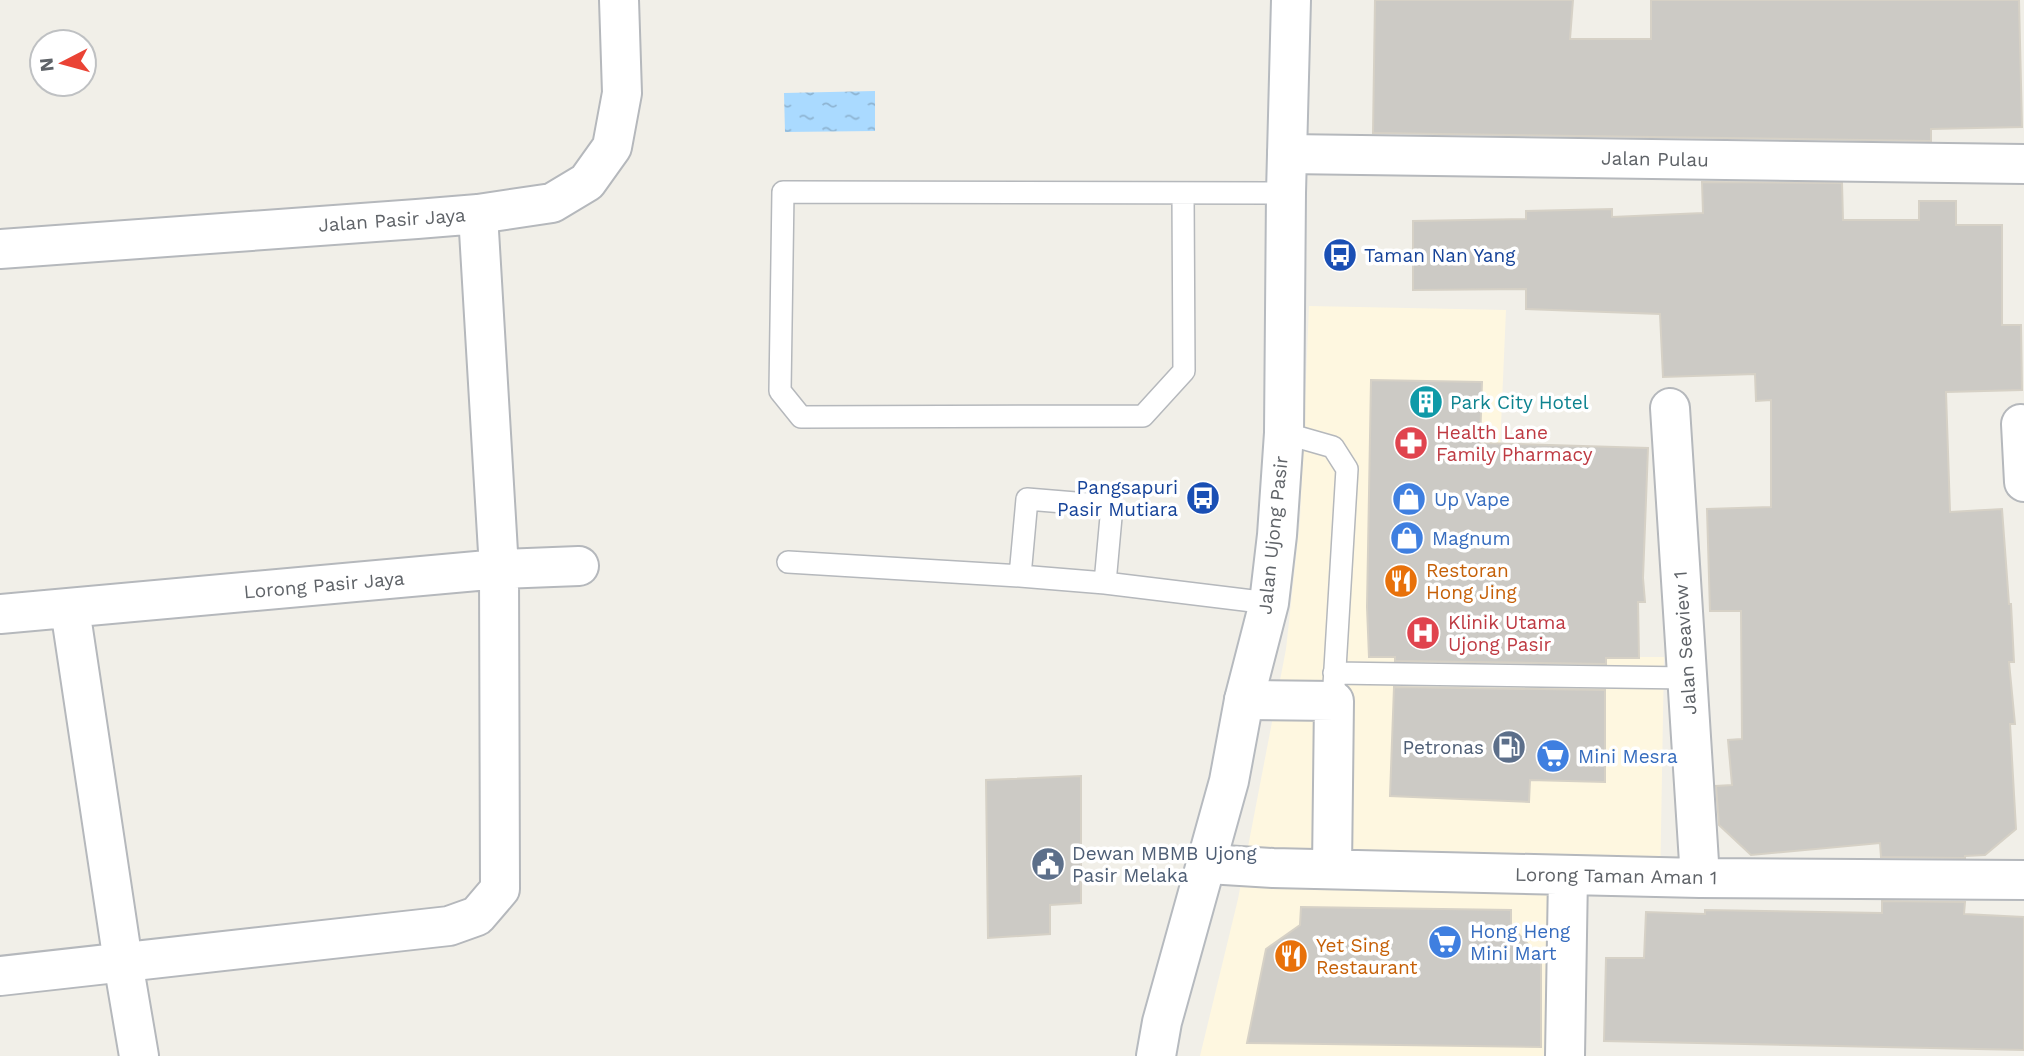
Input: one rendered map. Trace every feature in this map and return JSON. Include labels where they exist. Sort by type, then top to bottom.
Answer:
[{"type":"street","name":"Jalan Pasir Jaya","points":[[0,249],[478,214],[552,203],[587,182],[612,147],[622,93],[619,0]]},
{"type":"street","name":"Jalan Ujong Pasir","points":[[1156,1056],[1162,1021],[1229,781],[1244,699],[1269,603],[1284,433],[1291,0]]},
{"type":"street","name":"Jalan Pulau","points":[[1287,154],[2024,164]]},
{"type":"street","points":[[0,976],[449,926],[477,916],[500,889],[499,569],[478,214]]},
{"type":"street","name":"Jalan Seaview 1","points":[[1670,408],[1700,878]]},
{"type":"street","points":[[2021,424],[2024,482]]},
{"type":"street","name":"Lorong Pasir Jaya","points":[[0,614],[499,569],[579,566]]},
{"type":"street","points":[[69,609],[139,1056]]},
{"type":"street","points":[[1244,699],[1334,687],[1332,869]]},
{"type":"street","name":"Lorong Taman Aman 1","points":[[1208,864],[1700,878],[2024,880]]},
{"type":"street","points":[[1565,1056],[1568,875]]},
{"type":"lane","points":[[1183,193],[1184,371],[1143,416],[801,417],[780,390],[783,192],[1286,193]]},
{"type":"lane","points":[[1284,433],[1333,447],[1347,469],[1334,687],[1688,678]]},
{"type":"lane","points":[[1020,576],[1027,499],[1112,506],[1105,583]]},
{"type":"lane","points":[[788,562],[1105,583],[1269,603]]},
{"type":"shaded area","points":[[1309,306],[1506,310],[1491,657],[1664,657],[1660,890],[1553,889],[1547,1056],[1200,1056],[1238,899],[1286,649],[1300,520]]},
{"type":"water","points":[[875,91],[875,131],[785,132],[784,93]]},
{"type":"building","points":[[1375,0],[1573,0],[1570,39],[1651,39],[1651,0],[2019,0],[2022,127],[1931,129],[1931,141],[1373,133]]},
{"type":"building","points":[[1702,182],[1842,183],[1843,220],[1919,220],[1919,201],[1956,201],[1956,225],[2002,225],[2002,325],[2021,325],[2022,390],[1946,392],[1950,512],[2002,509],[2011,604],[2014,662],[2009,662],[2015,724],[2010,724],[2016,829],[1985,855],[1965,858],[1881,857],[1880,843],[1751,855],[1719,825],[1716,786],[1732,785],[1728,740],[1742,739],[1741,611],[1710,611],[1707,509],[1771,507],[1771,400],[1756,401],[1755,374],[1663,377],[1660,314],[1526,309],[1526,289],[1413,290],[1413,221],[1526,219],[1526,211],[1612,209],[1612,217],[1703,213]]},
{"type":"building","points":[[1371,380],[1482,382],[1480,443],[1648,448],[1643,578],[1645,602],[1638,602],[1639,658],[1606,658],[1606,664],[1395,661],[1395,657],[1369,657],[1367,607]]},
{"type":"building","points":[[1394,687],[1605,690],[1605,782],[1530,780],[1529,802],[1390,796]]},
{"type":"building","points":[[1081,776],[1081,903],[1050,905],[1050,934],[988,938],[986,780]]},
{"type":"building","points":[[1882,901],[1965,902],[1964,914],[2024,917],[2024,1050],[1604,1041],[1606,958],[1644,958],[1646,912],[1705,914],[1705,910],[1882,913]]},
{"type":"building","points":[[1301,907],[1511,910],[1511,926],[1541,958],[1541,1047],[1247,1043],[1266,949],[1300,925]]},
{"type":"place","name":"Taman Nan Yang","points":[[1340,255]]},
{"type":"place","name":"Park City Hotel","points":[[1426,402]]},
{"type":"place","name":"Health Lane Family Pharmacy","points":[[1411,443]]},
{"type":"place","name":"Pangsapuri Pasir Mutiara","points":[[1203,498]]},
{"type":"place","name":"Up Vape","points":[[1409,499]]},
{"type":"place","name":"Magnum","points":[[1407,538]]},
{"type":"place","name":"Restoran Hong Jing","points":[[1401,581]]},
{"type":"place","name":"Klinik Utama Ujong Pasir","points":[[1423,633]]},
{"type":"place","name":"Petronas","points":[[1509,747]]},
{"type":"place","name":"Mini Mesra","points":[[1553,756]]},
{"type":"place","name":"Dewan MBMB Ujong Pasir Melaka","points":[[1048,864]]},
{"type":"place","name":"Hong Heng Mini Mart","points":[[1445,942]]},
{"type":"place","name":"Yet Sing Restaurant","points":[[1291,956]]}]
